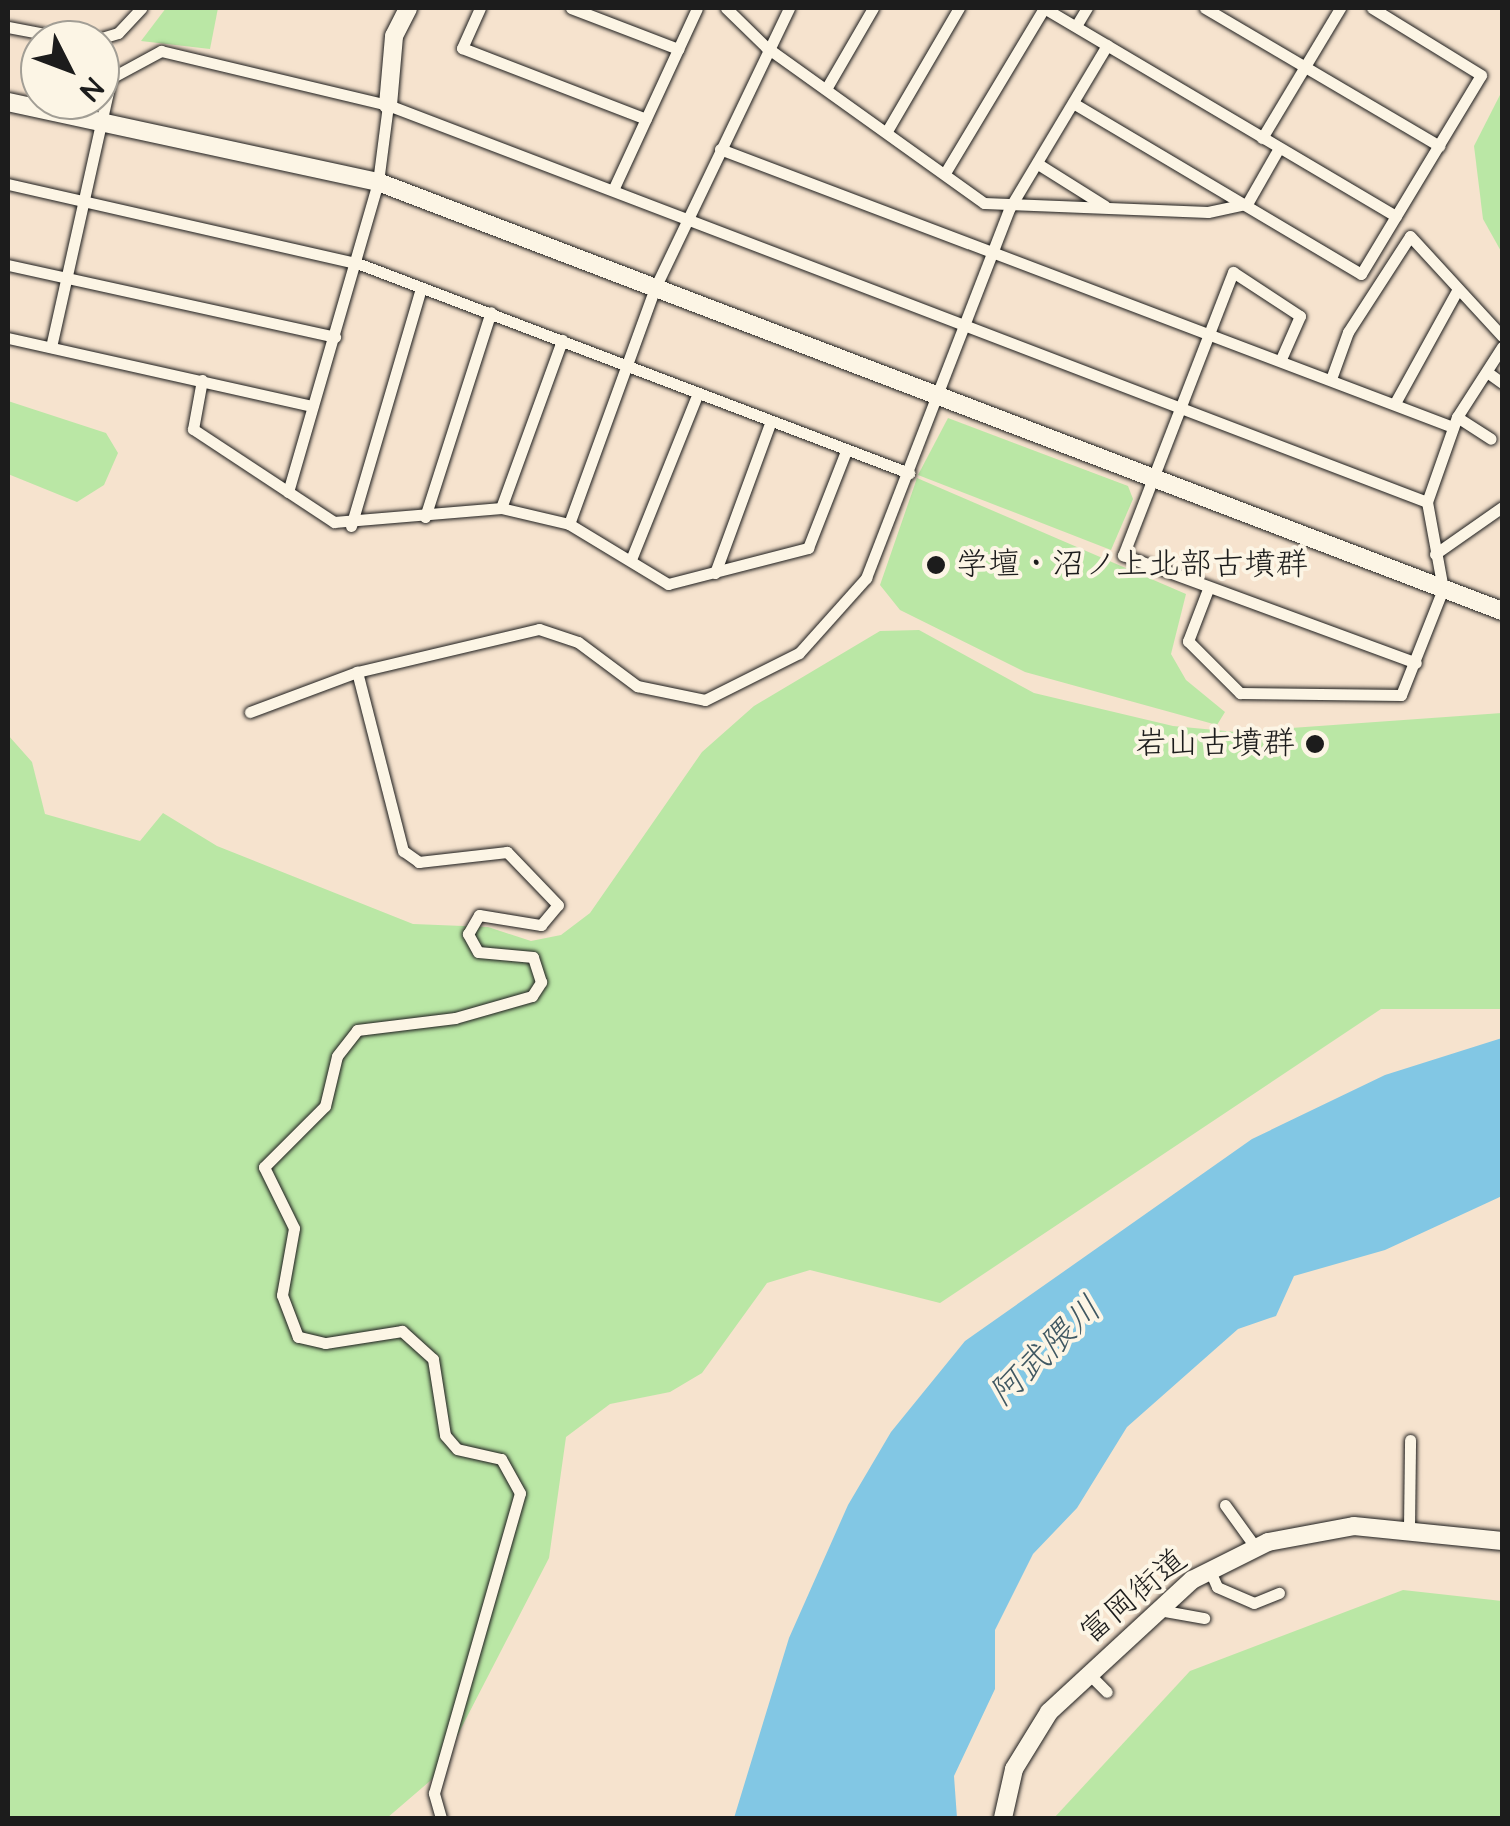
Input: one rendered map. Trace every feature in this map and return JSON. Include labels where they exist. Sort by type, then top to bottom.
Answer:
[{"type":"street","points":[[120,32],[142,8]]},
{"type":"street","points":[[288,492],[378,182],[394,36],[408,8]]},
{"type":"street","points":[[480,8],[462,48],[646,119]]},
{"type":"street","points":[[572,8],[678,49]]},
{"type":"street","points":[[612,190],[697,8]]},
{"type":"street","points":[[726,8],[766,47],[945,172],[1009,209],[1105,206],[1208,212],[1247,204],[1279,148]]},
{"type":"street","points":[[569,524],[655,288],[766,47],[789,8]]},
{"type":"street","points":[[826,88],[874,8]]},
{"type":"street","points":[[886,131],[960,8]]},
{"type":"street","points":[[945,172],[1044,8],[1396,216]]},
{"type":"street","points":[[1076,26],[1087,8]]},
{"type":"street","points":[[1205,8],[1439,146]]},
{"type":"street","points":[[1262,138],[1340,8]]},
{"type":"street","points":[[1073,104],[1361,274],[1480,74],[1372,8]]},
{"type":"street","points":[[250,712],[357,672],[539,630],[578,642],[662,696],[732,692],[834,623],[866,578],[1009,209],[1107,45]]},
{"type":"street","points":[[51,348],[116,67],[161,51],[388,105],[1427,502]]},
{"type":"street","points":[[8,102],[378,182],[936,400],[1502,611]]},
{"type":"street","points":[[720,149],[1491,438]]},
{"type":"street","points":[[1038,164],[1105,206]]},
{"type":"street","points":[[8,184],[357,263],[908,474]]},
{"type":"street","points":[[1330,379],[1348,332],[1410,236],[1502,336]]},
{"type":"street","points":[[8,265],[335,337]]},
{"type":"street","points":[[1281,360],[1300,316],[1234,272],[1123,555],[1416,663]]},
{"type":"street","points":[[351,526],[420,288]]},
{"type":"street","points":[[1396,404],[1458,289]]},
{"type":"street","points":[[425,517],[491,312]]},
{"type":"street","points":[[8,338],[312,406]]},
{"type":"street","points":[[501,508],[562,340]]},
{"type":"street","points":[[1208,588],[1188,641],[1240,693],[1401,696],[1443,588],[1427,502],[1455,422],[1502,347]]},
{"type":"street","points":[[1487,372],[1502,382]]},
{"type":"street","points":[[202,380],[193,429],[288,492],[351,526],[501,508],[569,524],[632,557],[668,584],[808,548],[846,451]]},
{"type":"street","points":[[632,557],[698,394]]},
{"type":"street","points":[[715,573],[771,421]]},
{"type":"street","points":[[1435,554],[1502,507]]},
{"type":"street","points":[[357,672],[403,852],[419,862],[507,852],[558,905],[540,925],[479,915],[468,934],[478,952],[532,957],[541,982],[532,996],[455,1018],[357,1030],[337,1056],[325,1106],[264,1166],[294,1228],[282,1295],[298,1338],[324,1343],[402,1331],[433,1359],[445,1435],[457,1449],[501,1459],[520,1492],[434,1793],[441,1818]]},
{"type":"street","points":[[1409,1528],[1410,1440]]},
{"type":"street","points":[[1225,1505],[1256,1548]]},
{"type":"street","name":"富岡街道","points":[[1003,1818],[1031,1735],[1089,1674],[1159,1610],[1210,1571],[1256,1548],[1354,1526],[1409,1528],[1502,1541]]},
{"type":"street","points":[[1210,1571],[1217,1586],[1254,1603],[1279,1594]]},
{"type":"street","points":[[1159,1610],[1204,1618]]},
{"type":"street","points":[[1089,1674],[1107,1692]]},
{"type":"green space","points":[[166,8],[218,8],[210,49],[141,41]]},
{"type":"green space","points":[[1502,91],[1502,253],[1483,219],[1474,146]]},
{"type":"green space","points":[[8,401],[106,433],[118,453],[104,485],[77,502],[8,474]]},
{"type":"green space","points":[[948,418],[1128,486],[1133,499],[1111,550],[918,475]]},
{"type":"green space","points":[[917,478],[1186,594],[1171,654],[1186,680],[1225,712],[1217,725],[1025,672],[900,610],[880,585]]},
{"type":"green space","points":[[919,630],[1034,693],[1173,726],[1236,732],[1502,713],[1502,1009],[1381,1009],[940,1303],[810,1270],[767,1283],[702,1373],[670,1392],[610,1404],[566,1437],[549,1558],[437,1775],[387,1818],[8,1818],[8,735],[32,762],[45,814],[140,841],[163,813],[217,846],[413,924],[488,927],[531,941],[561,935],[590,913],[702,752],[754,706],[880,631]]},
{"type":"green space","points":[[1403,1590],[1502,1601],[1502,1818],[1054,1818],[1190,1671]]},
{"type":"water","name":"阿武隈川","points":[[1502,1038],[1502,1196],[1385,1250],[1294,1276],[1276,1316],[1238,1329],[1127,1427],[1077,1508],[1033,1554],[995,1630],[995,1689],[954,1776],[957,1818],[734,1818],[789,1638],[848,1505],[891,1432],[965,1341],[1252,1139],[1385,1075]]},
{"type":"place","name":"学壇・沼ノ上北部古墳群","points":[[936,565]]},
{"type":"place","name":"岩山古墳群","points":[[1315,744]]}]
